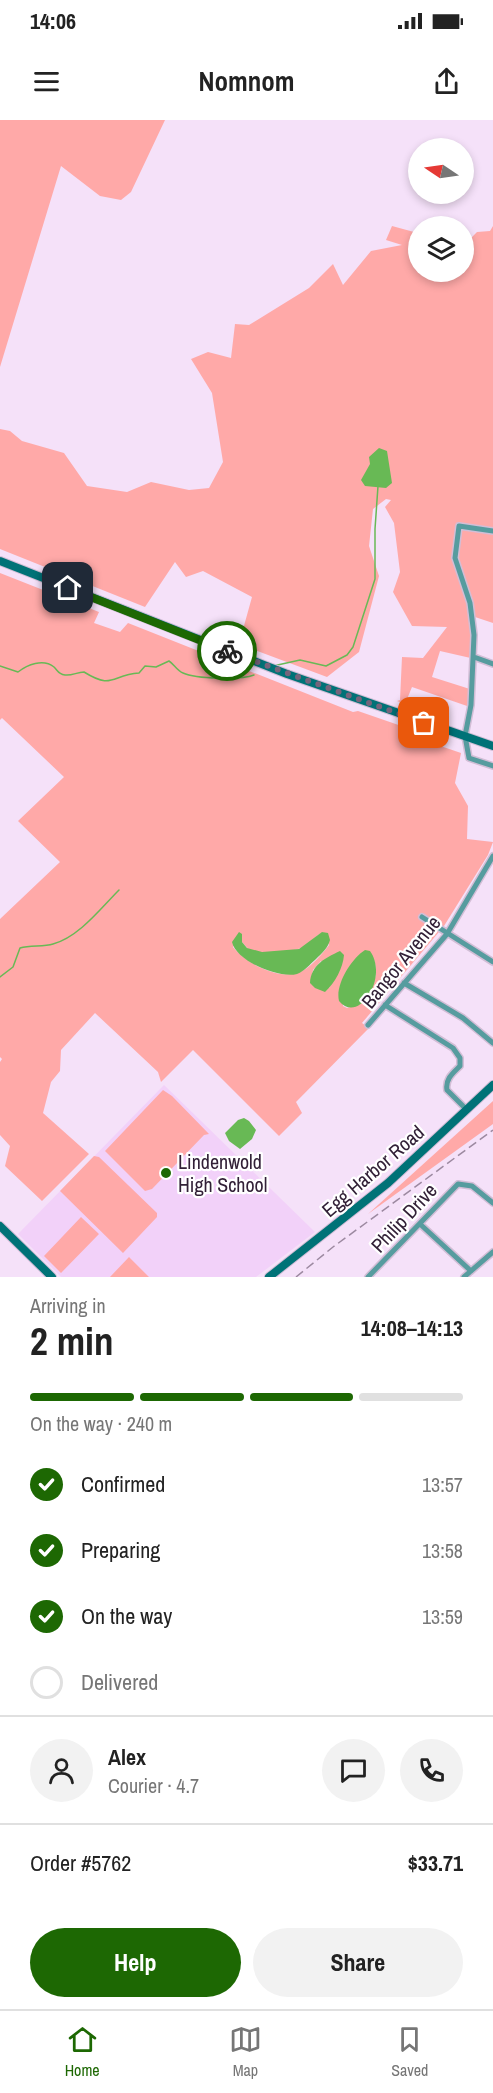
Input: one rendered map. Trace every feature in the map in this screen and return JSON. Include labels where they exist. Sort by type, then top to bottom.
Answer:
[{"type":"street","points":[[493,531],[459,526],[455,558],[470,603],[473,620],[474,657],[471,705],[465,736],[469,758],[493,766]]},
{"type":"street","points":[[0,561],[287,674],[493,746]]},
{"type":"street","points":[[474,657],[493,664]]},
{"type":"street","name":"Bangor Avenue","points":[[368,1025],[447,934],[493,856]]},
{"type":"street","points":[[422,917],[493,963]]},
{"type":"street","points":[[404,983],[464,1018],[493,1043]]},
{"type":"street","points":[[385,1005],[453,1048],[460,1058],[460,1066],[448,1080],[446,1086],[447,1090],[467,1110]]},
{"type":"street","name":"Egg Harbor Road","points":[[269,1277],[388,1183],[493,1085]]},
{"type":"street","name":"Philip Drive","points":[[370,1276],[458,1184],[472,1186],[493,1203]]},
{"type":"street","points":[[420,1224],[471,1271]]},
{"type":"street","points":[[0,1226],[52,1277]]},
{"type":"street","points":[[464,1277],[493,1252]]},
{"type":"shaded area","points":[[0,120],[165,120],[131,192],[121,200],[100,196],[61,166],[0,367]]},
{"type":"shaded area","points":[[392,226],[408,230],[408,282],[474,282],[474,235],[477,232],[490,231],[493,226],[493,623],[472,616],[475,659],[440,651],[432,677],[473,690],[470,707],[412,687],[405,704],[397,701],[400,700],[402,657],[423,658],[447,627],[412,626],[393,592],[400,572],[394,523],[385,507],[391,500],[386,499],[373,509],[369,546],[379,576],[359,652],[327,677],[225,639],[224,633],[242,633],[252,597],[203,571],[186,577],[175,562],[145,607],[0,549],[0,429],[10,431],[22,441],[64,453],[87,486],[127,492],[151,482],[189,490],[209,488],[223,462],[212,393],[191,359],[208,352],[231,358],[235,324],[249,325],[309,288],[333,264],[343,285],[371,251],[402,245],[386,240]]},
{"type":"shaded area","points":[[379,448],[387,451],[392,483],[386,488],[365,486],[361,480],[370,464],[369,457]]},
{"type":"shaded area","points":[[0,573],[99,612],[94,623],[120,632],[128,623],[353,712],[358,711],[413,730],[417,738],[461,753],[455,783],[468,806],[467,839],[493,842],[488,855],[444,926],[362,1023],[369,1028],[296,1102],[302,1113],[279,1136],[193,1050],[161,1082],[158,1072],[95,1013],[61,1050],[60,1071],[51,1082],[43,1113],[89,1154],[42,1201],[5,1166],[10,1146],[0,1135],[0,1062],[2,1059],[0,1057],[0,919],[60,862],[18,821],[64,777],[2,718],[0,720]],"holes":[[[323,932],[329,945],[311,965],[297,973],[271,972],[253,964],[233,947],[242,934],[242,942],[249,950],[269,953],[291,951],[303,947]],[[369,951],[375,965],[375,979],[360,1004],[347,1008],[343,1006],[341,983],[359,955]],[[321,961],[340,970],[329,988],[311,983],[313,970]]]},
{"type":"shaded area","points":[[239,932],[247,948],[262,952],[299,949],[322,932],[328,933],[330,940],[328,946],[305,969],[297,974],[289,975],[259,967],[241,956],[232,942]]},
{"type":"shaded area","points":[[365,950],[370,951],[375,962],[374,985],[363,1003],[355,1007],[347,1007],[339,1001],[339,988],[350,966]]},
{"type":"shaded area","points":[[340,951],[344,955],[335,980],[325,992],[315,988],[310,983],[313,971],[324,959]]},
{"type":"shaded area","name":"Lindenwold High School","points":[[164,1085],[315,1232],[256,1277],[61,1277],[18,1234]]},
{"type":"shaded area","points":[[163,1090],[172,1096],[209,1134],[204,1135],[152,1189],[145,1191],[105,1151]]},
{"type":"shaded area","points":[[493,1101],[493,1124],[368,1214]]},
{"type":"shaded area","points":[[244,1118],[256,1130],[252,1139],[240,1149],[229,1141],[225,1133],[238,1120]]},
{"type":"shaded area","points":[[94,1156],[99,1157],[157,1213],[157,1217],[123,1253],[60,1191]]},
{"type":"shaded area","points":[[81,1217],[99,1234],[61,1273],[44,1256]]},
{"type":"shaded area","points":[[129,1257],[149,1277],[110,1277]]},
{"type":"waterway","points":[[273,666],[300,660],[326,666],[347,655],[353,647],[375,579],[378,486]]},
{"type":"waterway","points":[[0,666],[18,672],[30,665],[45,663],[50,664],[63,675],[84,672],[107,681],[139,673],[145,666],[156,667],[169,661],[181,672],[198,677],[229,678],[254,675]]},
{"type":"waterway","points":[[0,977],[13,967],[20,948],[53,944],[72,935],[81,929],[119,890]]},
{"type":"railway","points":[[296,1277],[333,1247],[493,1130]]},
{"type":"way so far","points":[[227,651],[424,723]]},
{"type":"place","name":"Lindenwold High School","points":[[166,1173]]},
{"type":"route","points":[[68,588],[227,651]]}]
